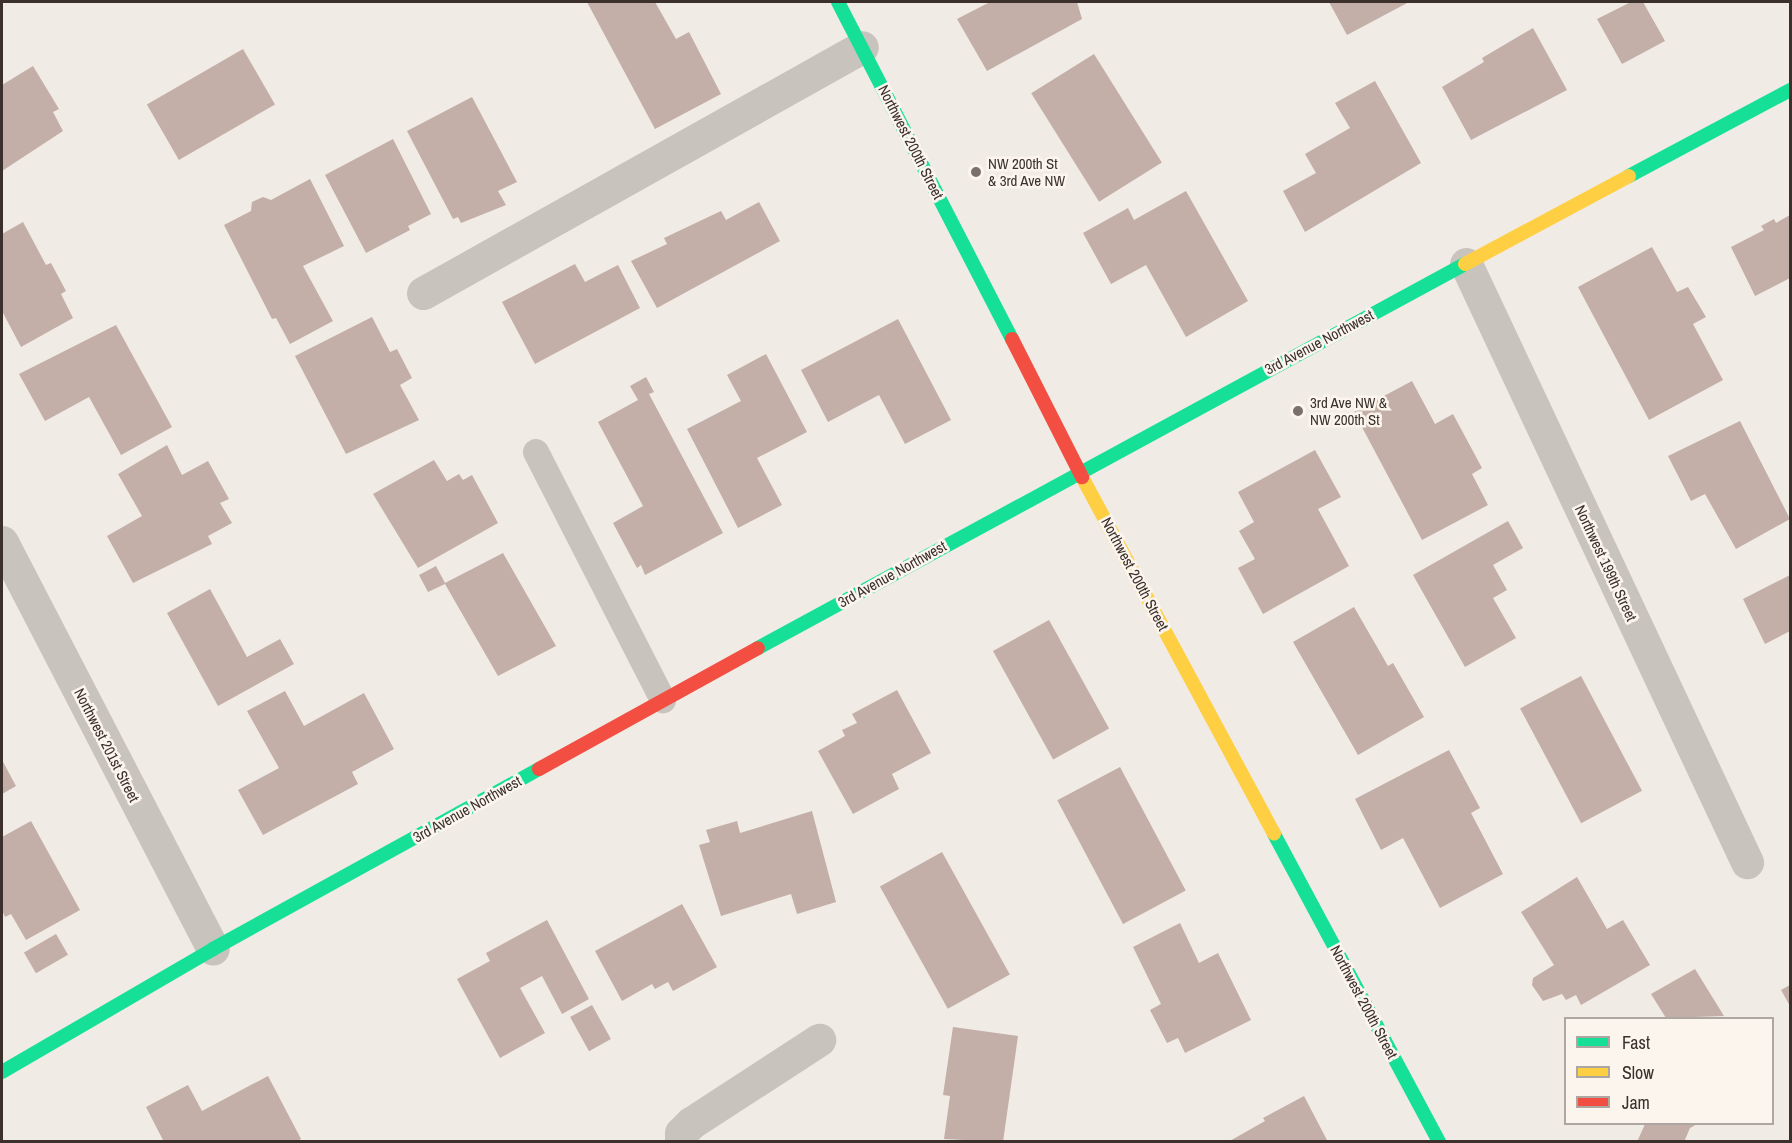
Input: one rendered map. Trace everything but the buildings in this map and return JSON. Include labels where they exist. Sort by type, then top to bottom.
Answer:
[{"type":"street","name":"Northwest 200th Street","points":[[838,2],[1079,470],[1438,1142]]},
{"type":"street","points":[[423,293],[862,47]]},
{"type":"street","name":"3rd Avenue Northwest","points":[[2,1072],[213,949],[1079,470],[1791,90]]},
{"type":"street","name":"Northwest 199th Street","points":[[1466,264],[1747,862]]},
{"type":"street","name":"Northwest 201st Street","points":[[2,542],[213,949]]},
{"type":"street","points":[[681,1142],[681,1134],[691,1123],[819,1040]]},
{"type":"lane","points":[[536,452],[663,700]]},
{"type":"traffic: fast","points":[[838,2],[1012,339]]},
{"type":"traffic: fast","points":[[1629,176],[1790,90]]},
{"type":"traffic: fast","points":[[758,648],[1465,264]]},
{"type":"traffic: fast","points":[[2,1072],[213,949],[539,769]]},
{"type":"traffic: fast","points":[[1274,834],[1439,1142]]},
{"type":"traffic: slow","points":[[1465,264],[1629,176]]},
{"type":"traffic: slow","points":[[1082,477],[1274,834]]},
{"type":"traffic: jam","points":[[1012,339],[1082,477]]},
{"type":"traffic: jam","points":[[539,769],[758,648]]},
{"type":"place","name":"NW 200th St & 3rd Ave NW","points":[[976,172]]},
{"type":"place","name":"3rd Ave NW & NW 200th St","points":[[1298,411]]}]
